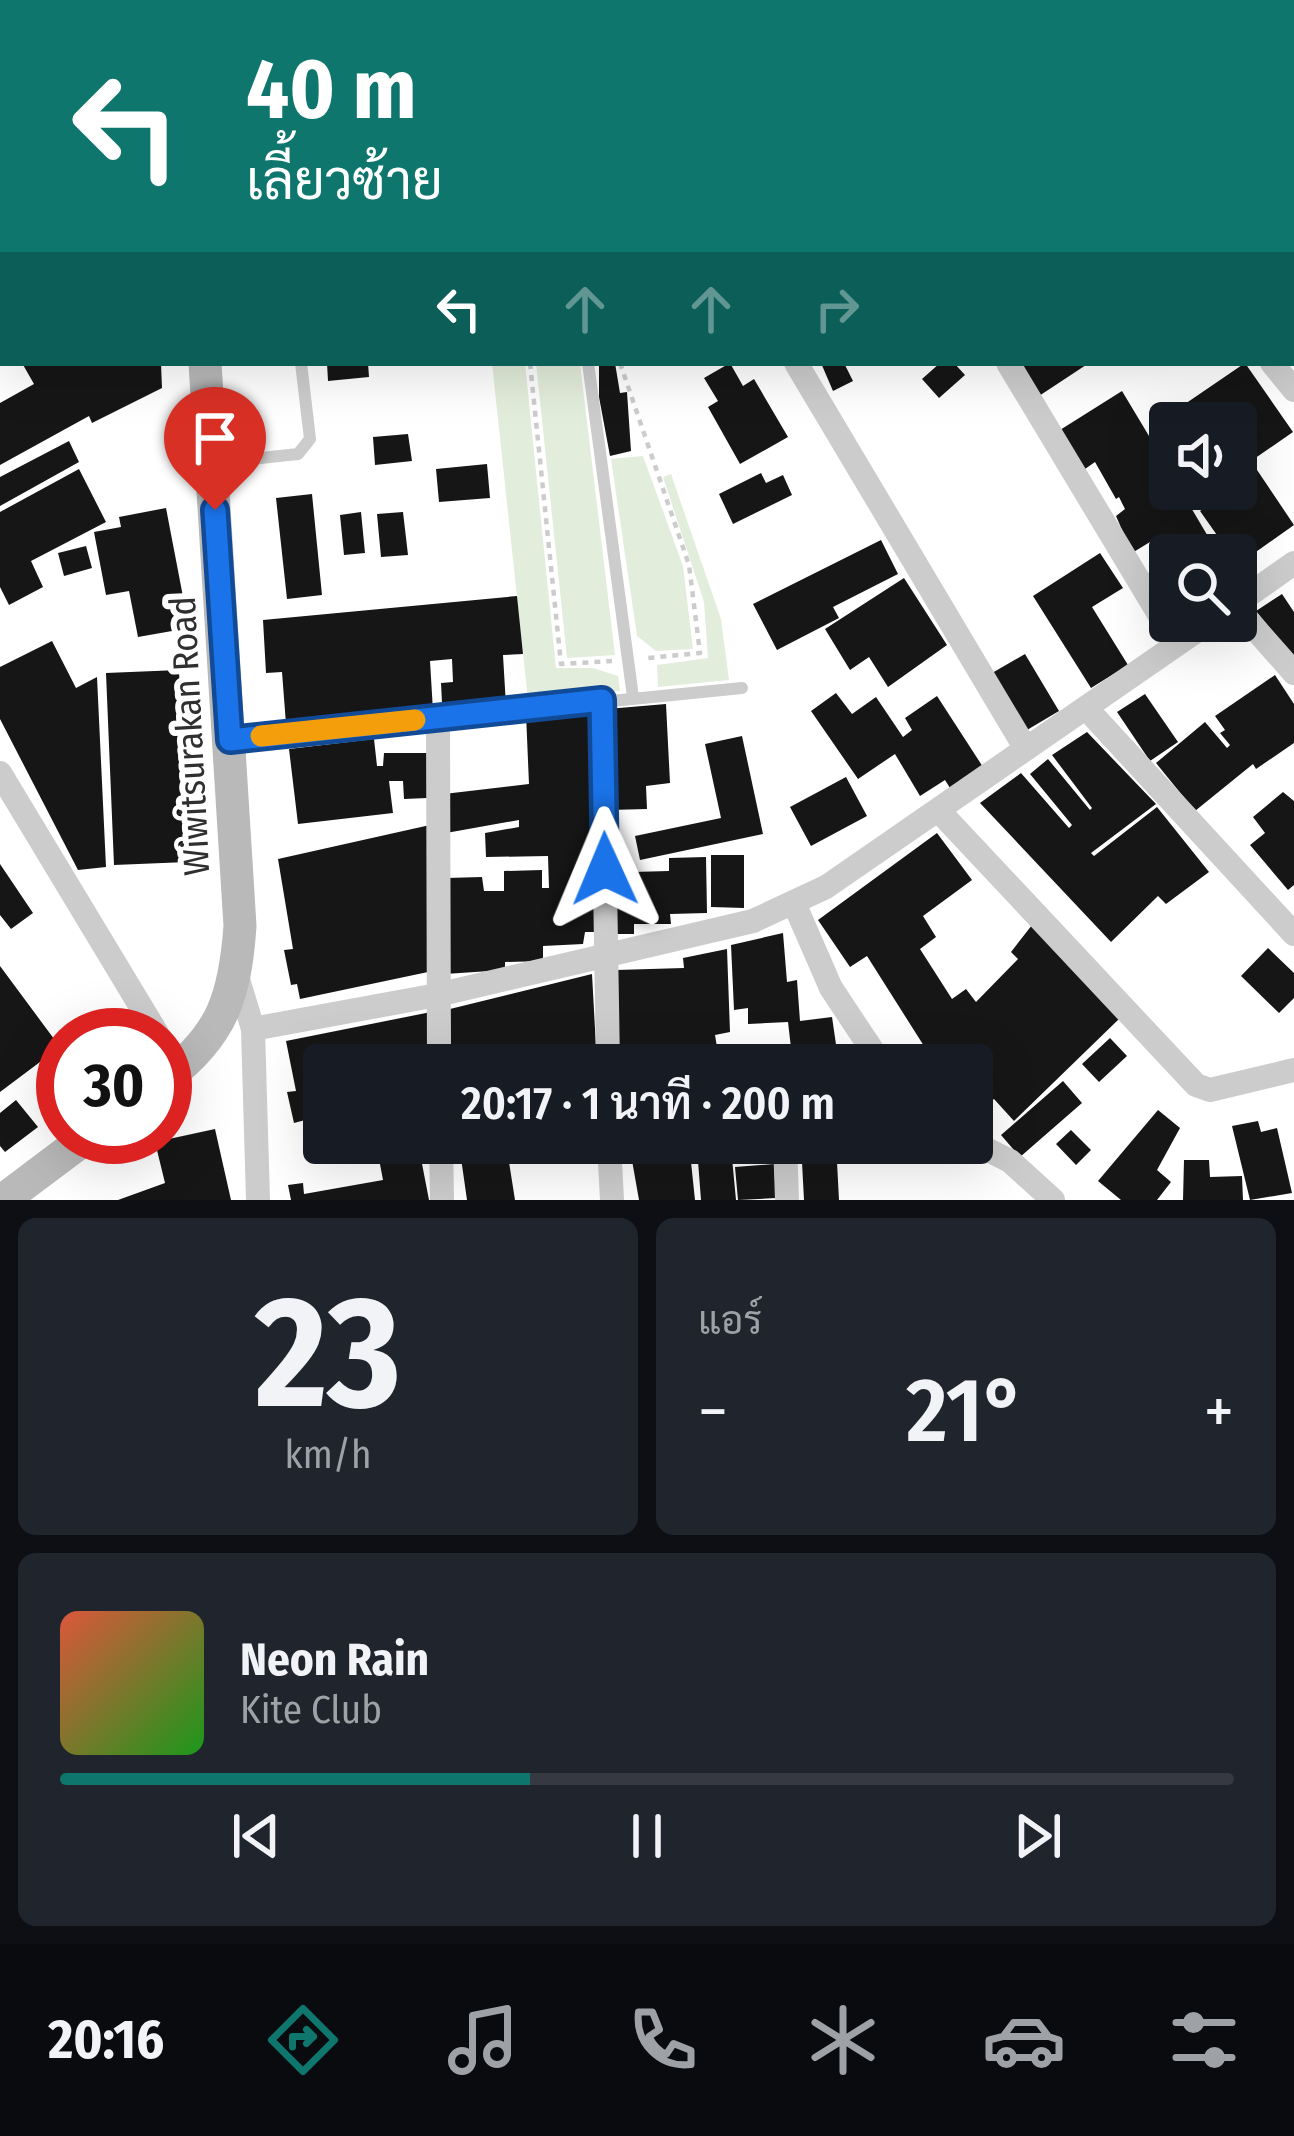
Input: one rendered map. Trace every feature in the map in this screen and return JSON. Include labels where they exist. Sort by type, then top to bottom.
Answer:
[{"type":"main road","name":"Wiwitsurakan Road","points":[[192,1051],[205,1043],[224,1016],[237,976],[241,926],[206,366]]},
{"type":"main road","points":[[3,1200],[51,1164]]},
{"type":"street","points":[[798,366],[1026,749]]},
{"type":"street","points":[[1009,366],[1178,644]]},
{"type":"street","points":[[1274,366],[1294,390]]},
{"type":"street","points":[[1257,590],[1294,563]]},
{"type":"street","points":[[1257,630],[1294,673]]},
{"type":"street","points":[[254,1029],[715,933],[794,903],[826,887],[1181,642]]},
{"type":"street","points":[[602,700],[608,1044]]},
{"type":"street","points":[[1086,708],[1294,934]]},
{"type":"street","points":[[438,718],[438,1044]]},
{"type":"street","points":[[0,773],[142,1008]]},
{"type":"street","points":[[938,810],[1196,1085],[1210,1090],[1294,1070]]},
{"type":"street","points":[[794,903],[831,988],[869,1044]]},
{"type":"street","points":[[237,976],[254,1029],[258,1200]]},
{"type":"street","points":[[993,1152],[1010,1161],[1053,1200]]},
{"type":"street","points":[[441,1164],[442,1200]]},
{"type":"street","points":[[611,1164],[612,1200]]},
{"type":"street","points":[[785,1164],[787,1200]]},
{"type":"lane","points":[[212,464],[298,454],[310,439],[301,366]]},
{"type":"lane","points":[[588,366],[633,697]]},
{"type":"lane","points":[[230,740],[742,688]]},
{"type":"green space","points":[[492,366],[525,366],[556,668],[593,668],[618,676],[620,691],[528,700]]},
{"type":"green space","points":[[536,366],[580,366],[615,655],[567,658]]},
{"type":"green space","points":[[643,456],[683,566],[693,649],[656,651],[637,636],[611,459]]},
{"type":"green space","points":[[671,474],[721,619],[729,680],[658,687],[657,665],[708,658],[704,602],[663,477]]},
{"type":"building","points":[[24,366],[161,366],[162,388],[92,423],[89,416],[0,465],[0,403],[34,384]]},
{"type":"building","points":[[327,366],[368,366],[369,377],[328,381]]},
{"type":"building","points":[[599,366],[616,366],[620,393],[627,392],[631,451],[610,456],[599,397]]},
{"type":"building","points":[[732,366],[743,386],[754,379],[788,437],[740,464],[708,407],[718,401],[704,378]]},
{"type":"building","points":[[822,366],[846,366],[853,381],[833,391]]},
{"type":"building","points":[[937,366],[957,366],[965,375],[939,398],[922,379]]},
{"type":"building","points":[[1019,366],[1084,366],[1039,396]]},
{"type":"building","points":[[1247,366],[1293,432],[1257,457],[1257,402],[1188,402]]},
{"type":"building","points":[[1122,391],[1149,436],[1149,510],[1192,510],[1207,534],[1149,534],[1149,543],[1132,553],[1116,516],[1125,509],[1119,497],[1116,499],[1095,462],[1085,469],[1060,430]]},
{"type":"building","points":[[408,434],[412,461],[375,465],[373,437]]},
{"type":"building","points":[[69,441],[79,462],[0,506],[0,477]]},
{"type":"building","points":[[487,464],[490,498],[439,502],[436,469]]},
{"type":"building","points":[[79,469],[106,522],[31,561],[43,587],[9,605],[0,587],[0,512]]},
{"type":"building","points":[[1257,470],[1294,525],[1257,551],[1257,534],[1216,534],[1200,511],[1257,510]]},
{"type":"building","points":[[761,473],[766,483],[783,475],[792,495],[733,524],[719,494]]},
{"type":"building","points":[[312,494],[322,595],[287,599],[276,498]]},
{"type":"building","points":[[166,508],[189,628],[138,637],[129,591],[106,595],[94,532],[121,527],[119,517]]},
{"type":"building","points":[[361,512],[365,553],[344,555],[340,515]]},
{"type":"building","points":[[403,512],[408,555],[381,557],[377,514]]},
{"type":"building","points":[[881,540],[898,574],[833,607],[839,618],[777,650],[753,604]]},
{"type":"building","points":[[86,546],[92,568],[64,576],[58,553]]},
{"type":"building","points":[[1100,553],[1123,588],[1092,607],[1128,665],[1091,688],[1033,596]]},
{"type":"building","points":[[904,578],[947,645],[888,687],[869,657],[850,670],[825,629]]},
{"type":"building","points":[[1282,594],[1294,612],[1294,658],[1257,612]]},
{"type":"building","points":[[517,596],[523,654],[503,655],[506,706],[467,710],[467,702],[442,703],[441,683],[453,682],[452,659],[430,661],[433,711],[286,724],[282,672],[266,673],[263,620]]},
{"type":"building","points":[[52,641],[76,688],[97,677],[106,867],[78,870],[0,719],[0,667]]},
{"type":"building","points":[[1025,654],[1059,711],[1027,730],[992,673]]},
{"type":"building","points":[[179,670],[187,862],[114,865],[106,673]]},
{"type":"building","points":[[1275,675],[1294,704],[1294,743],[1256,769],[1253,764],[1195,811],[1156,763],[1205,722],[1227,748],[1230,745],[1220,733],[1225,730],[1215,716]]},
{"type":"building","points":[[836,693],[852,714],[876,697],[903,737],[912,730],[905,718],[937,696],[983,767],[950,788],[945,780],[920,796],[895,754],[858,779],[811,711]]},
{"type":"building","points":[[1145,694],[1178,742],[1150,761],[1117,712]]},
{"type":"building","points":[[666,704],[670,783],[646,786],[647,809],[610,810],[607,709]]},
{"type":"building","points":[[555,711],[556,716],[592,714],[598,932],[585,932],[583,944],[543,946],[543,961],[505,962],[505,970],[445,974],[446,878],[482,877],[484,891],[504,891],[504,871],[542,870],[542,888],[549,888],[548,856],[486,857],[485,833],[519,827],[519,820],[446,833],[444,794],[529,784],[526,714]]},
{"type":"building","points":[[1087,732],[1156,804],[1091,853],[1094,856],[1157,807],[1209,872],[1166,904],[1158,896],[1111,942],[980,803],[1021,773],[1069,828],[1072,825],[1030,774],[1048,759],[1090,810],[1052,755]]},
{"type":"building","points":[[742,736],[763,834],[640,860],[635,836],[721,818],[705,744]]},
{"type":"building","points":[[374,739],[377,766],[383,766],[384,753],[428,753],[427,798],[404,799],[403,781],[389,781],[393,813],[298,824],[289,749]]},
{"type":"building","points":[[846,777],[867,816],[811,846],[790,807]]},
{"type":"building","points":[[1283,792],[1294,801],[1294,885],[1288,890],[1250,845],[1265,833],[1253,817]]},
{"type":"building","points":[[430,825],[428,972],[300,999],[297,984],[291,985],[284,950],[293,949],[278,859]]},
{"type":"building","points":[[937,833],[972,880],[923,916],[936,937],[920,949],[952,999],[966,989],[976,1002],[1018,959],[1011,952],[1032,925],[1120,1018],[1014,1121],[993,1100],[993,1044],[923,1044],[867,956],[850,967],[818,920]]},
{"type":"building","points":[[711,855],[744,855],[744,908],[711,907]]},
{"type":"building","points":[[706,857],[707,913],[670,914],[671,924],[634,924],[634,934],[616,934],[614,860],[632,859],[633,872],[669,871],[669,858]]},
{"type":"building","points":[[0,864],[33,913],[11,929],[0,915]]},
{"type":"building","points":[[783,933],[787,982],[797,980],[800,1021],[832,1017],[836,1044],[791,1044],[788,1022],[748,1024],[748,1008],[734,1010],[731,945]]},
{"type":"building","points":[[1268,948],[1294,973],[1294,998],[1279,1013],[1241,976]]},
{"type":"building","points":[[727,949],[730,1032],[715,1035],[716,1044],[617,1044],[616,970],[684,968],[683,958]]},
{"type":"building","points":[[0,966],[36,1015],[36,1065],[0,1092]]},
{"type":"building","points":[[592,974],[596,1044],[451,1044],[450,1009]]},
{"type":"building","points":[[431,1012],[430,1044],[303,1044],[303,1121],[294,1123],[287,1092],[296,1091],[286,1041]]},
{"type":"building","points":[[1110,1038],[1127,1056],[1099,1082],[1082,1064]]},
{"type":"building","points":[[1063,1081],[1082,1103],[1020,1157],[1001,1135]]},
{"type":"building","points":[[16,1100],[36,1125],[5,1152],[0,1146],[0,1113]]},
{"type":"building","points":[[1158,1110],[1180,1128],[1157,1170],[1171,1182],[1157,1200],[1121,1200],[1098,1181]]},
{"type":"building","points":[[1258,1121],[1261,1132],[1277,1128],[1292,1193],[1250,1200],[1232,1126]]},
{"type":"building","points":[[215,1129],[231,1200],[118,1200],[165,1183],[160,1164],[192,1164],[192,1134]]},
{"type":"building","points":[[1071,1130],[1091,1150],[1076,1165],[1056,1144]]},
{"type":"building","points":[[1184,1160],[1209,1160],[1210,1177],[1242,1176],[1243,1200],[1183,1200]]},
{"type":"building","points":[[380,1164],[422,1164],[429,1200],[291,1200],[288,1185],[303,1183],[304,1194],[383,1180]]},
{"type":"building","points":[[462,1164],[509,1164],[515,1200],[467,1200]]},
{"type":"building","points":[[633,1164],[691,1164],[695,1200],[639,1200]]},
{"type":"building","points":[[698,1164],[733,1164],[736,1200],[701,1200]]},
{"type":"building","points":[[774,1164],[776,1198],[738,1200],[735,1167]]},
{"type":"building","points":[[802,1164],[837,1164],[839,1200],[804,1200]]},
{"type":"slow traffic","points":[[261,736],[415,720]]},
{"type":"route","points":[[215,510],[230,740],[602,700],[605,869]]}]
